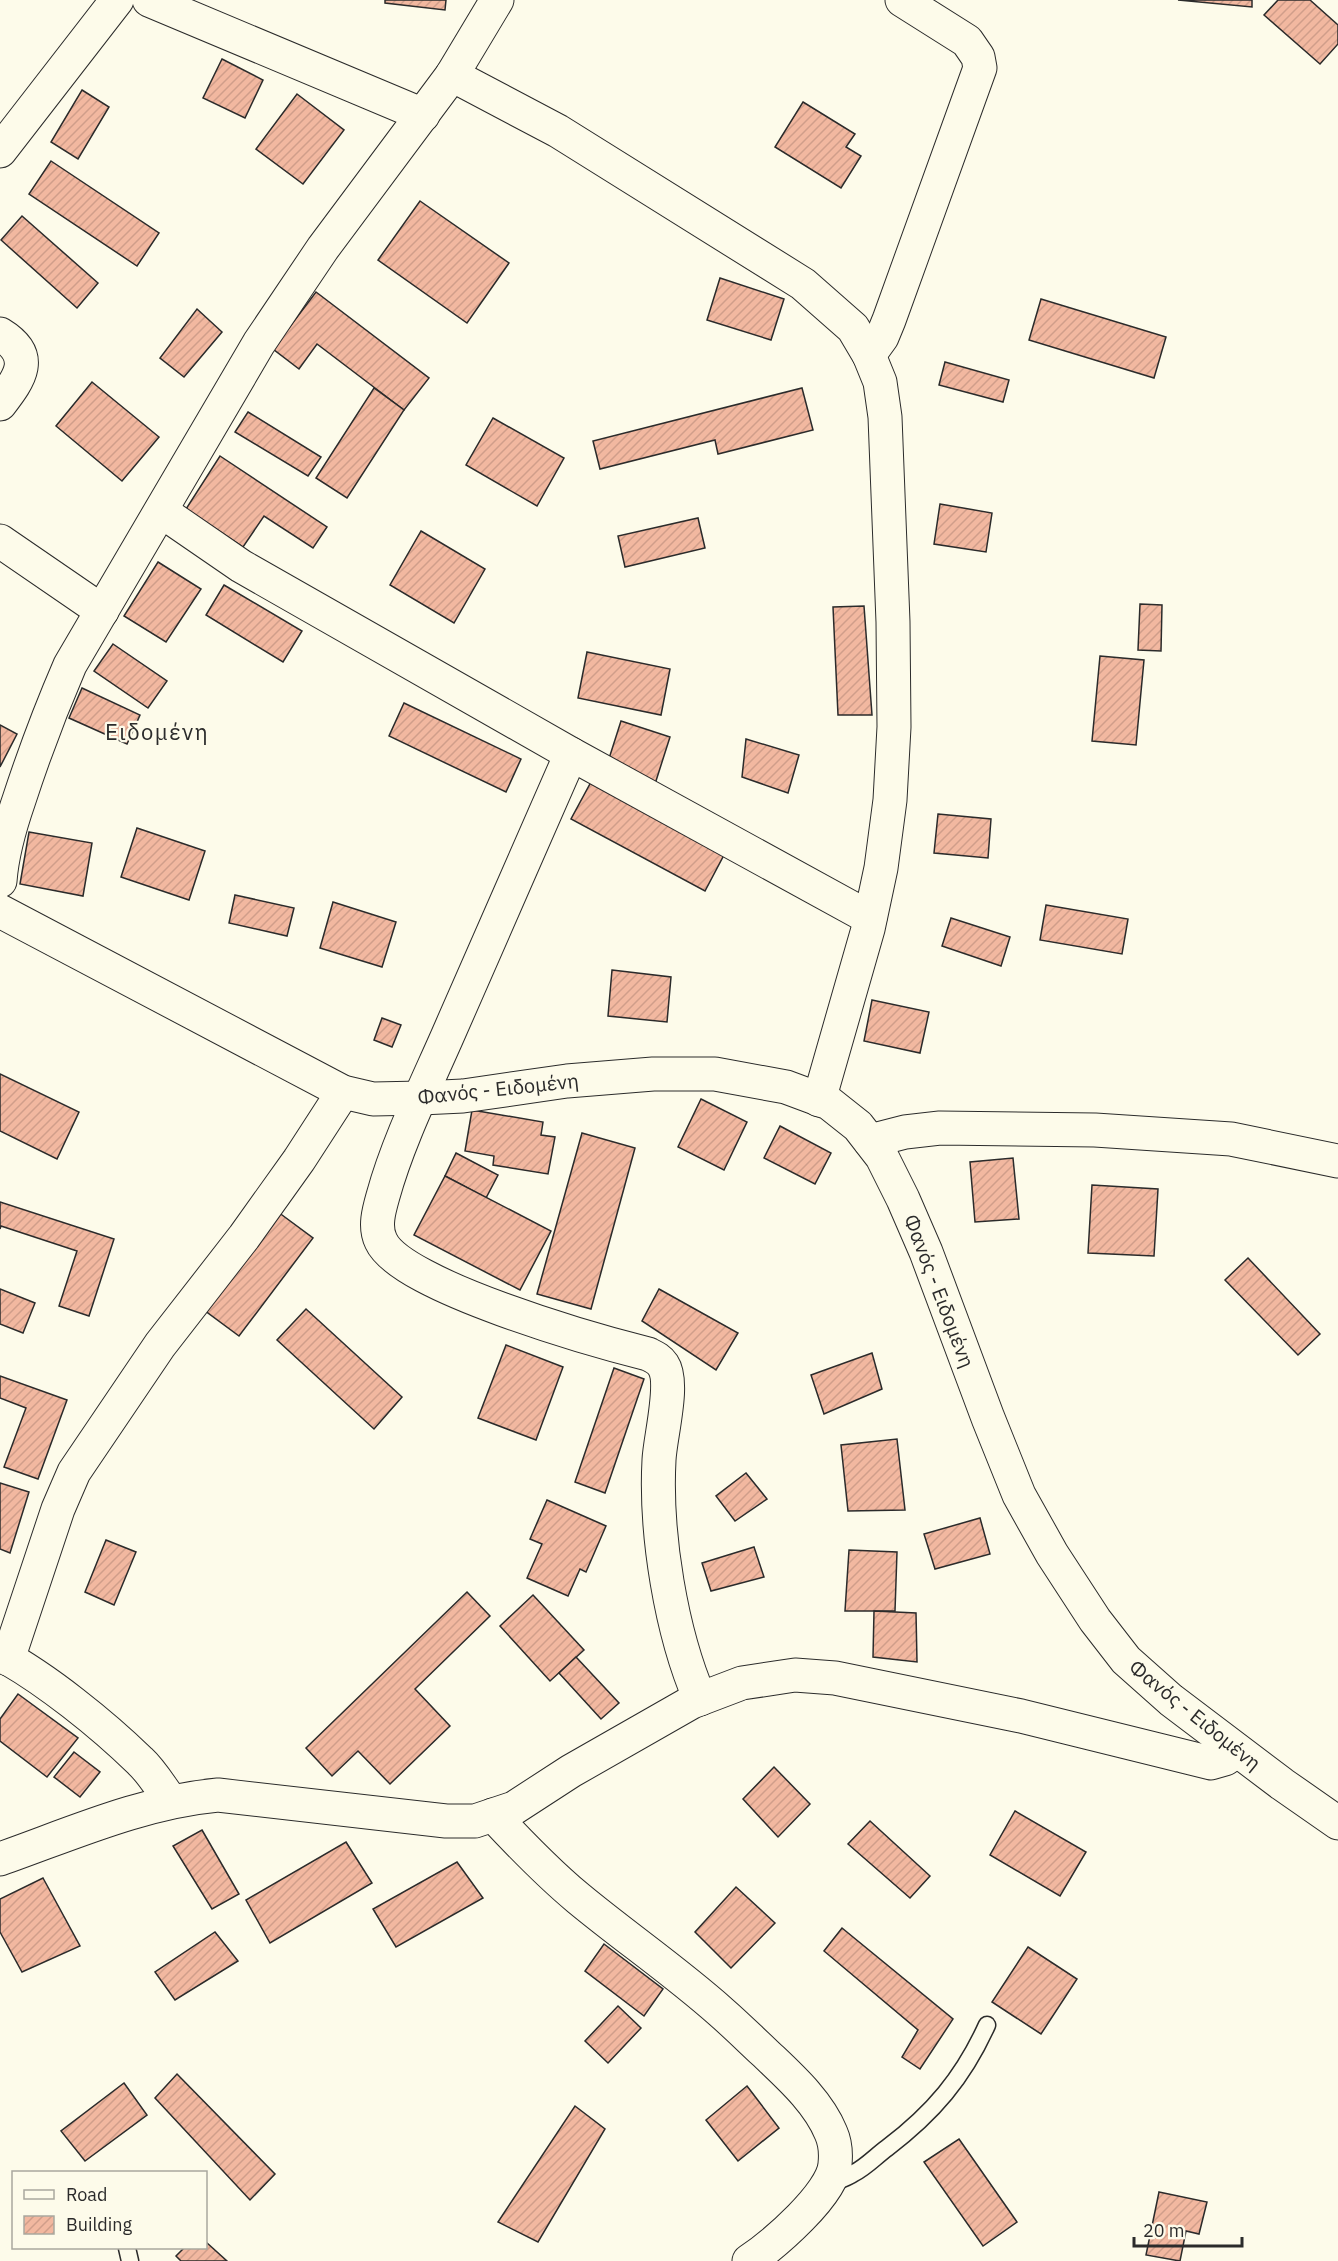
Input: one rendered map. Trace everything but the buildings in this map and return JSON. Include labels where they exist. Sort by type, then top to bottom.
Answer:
[{"type":"street","points":[[0,150],[117,0]]},
{"type":"street","points":[[149,0],[423,115]]},
{"type":"street","points":[[0,881],[1,864],[9,832],[51,709],[70,665],[259,343],[295,287],[452,75],[497,0]]},
{"type":"street","points":[[869,355],[882,337],[889,320],[980,68],[978,57],[967,41],[902,0]]},
{"type":"street","points":[[452,75],[558,131],[803,284],[853,328],[869,355],[880,382],[885,417],[893,622],[894,716],[890,800],[881,868],[870,918],[819,1100]]},
{"type":"street","points":[[0,334],[18,349],[22,368],[17,382],[0,404]]},
{"type":"street","points":[[161,511],[241,566],[571,754],[870,918]]},
{"type":"street","points":[[0,541],[102,611]]},
{"type":"street","points":[[571,754],[421,1098],[383,1195],[377,1220],[380,1240],[390,1254],[408,1268],[504,1311],[648,1354],[658,1359],[663,1365],[667,1375],[667,1391],[658,1466],[660,1522],[679,1639],[687,1668],[700,1699]]},
{"type":"street","points":[[0,911],[358,1095],[299,1160],[237,1247],[160,1345],[74,1472],[4,1656],[32,1673],[142,1762],[171,1801]]},
{"type":"street","name":"Φανός - Ειδομένη","points":[[358,1095],[421,1098],[463,1096],[567,1081],[653,1074],[715,1074],[786,1087],[829,1103],[858,1126],[882,1156],[903,1199],[942,1294],[1019,1495],[1052,1554],[1095,1620],[1126,1660],[1171,1700],[1237,1751],[1338,1823]]},
{"type":"street","points":[[870,1142],[905,1132],[940,1128],[1095,1130],[1231,1139],[1338,1161]]},
{"type":"street","points":[[0,1858],[146,1808],[171,1801],[218,1795],[446,1821],[475,1821],[514,1808],[571,1771],[700,1699],[742,1683],[795,1675],[835,1678],[1021,1716],[1211,1763],[1226,1759],[1237,1751]]},
{"type":"street","points":[[493,1815],[576,1897],[720,2011],[789,2076],[818,2110],[831,2132],[835,2151],[835,2167],[827,2185],[784,2234],[749,2261]]},
{"type":"lane","points":[[827,2185],[854,2174],[911,2130],[932,2110],[954,2084],[987,2025]]},
{"type":"district","name":"Ειδομένη","points":[[157,732]]}]
